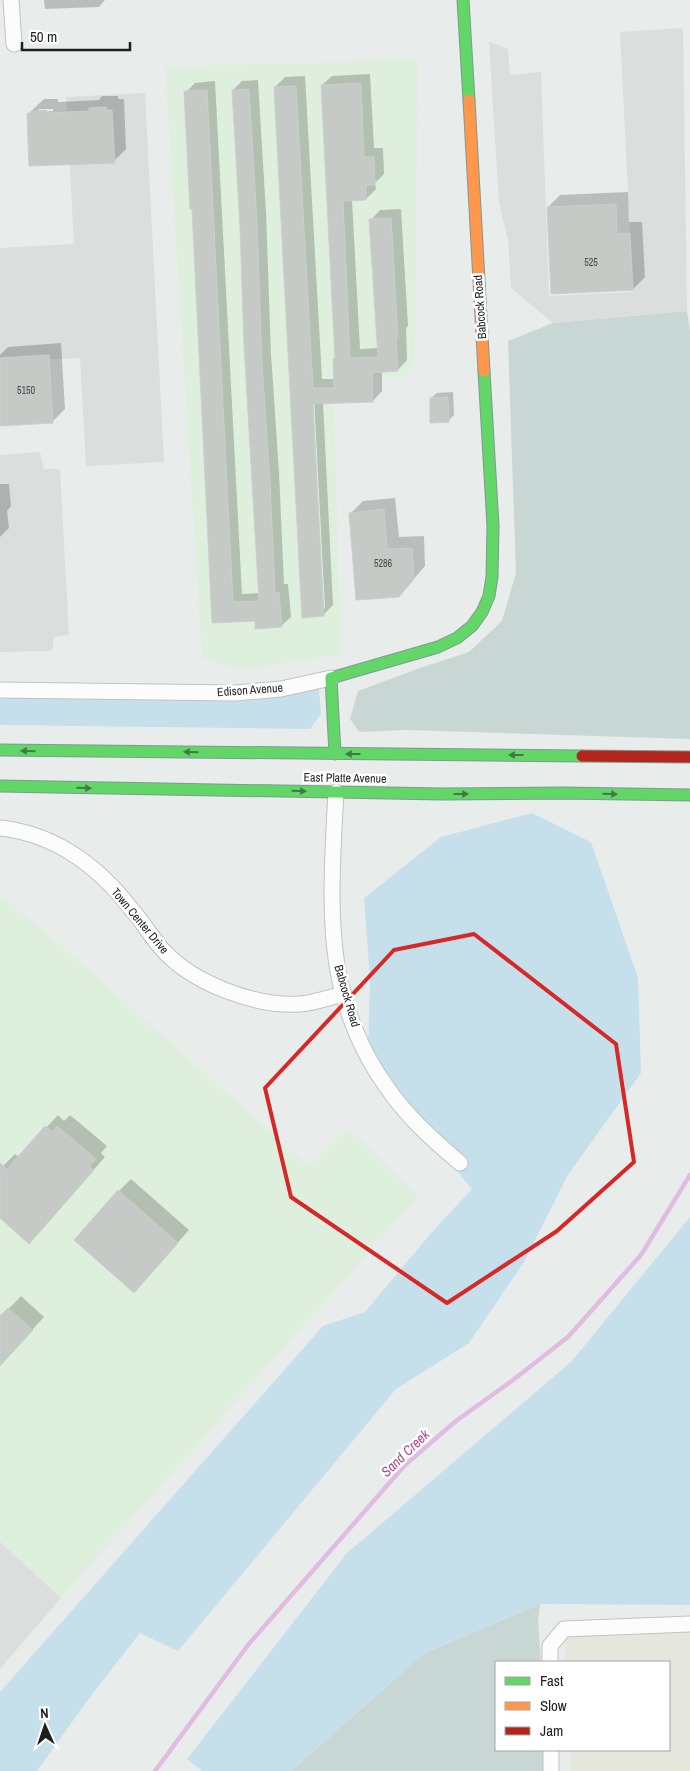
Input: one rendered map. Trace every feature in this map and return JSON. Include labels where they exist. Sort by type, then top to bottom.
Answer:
[{"type":"main road","name":"Babcock Road","points":[[463,0],[493,526],[492,577],[489,596],[482,612]]},
{"type":"main road","name":"Edison Avenue","points":[[331,678],[438,647],[457,638],[472,626],[482,612]]},
{"type":"main road","points":[[322,765],[335,754],[331,678]]},
{"type":"main road","name":"East Platte Avenue","points":[[0,750],[690,756]]},
{"type":"main road","points":[[223,790],[284,780]]},
{"type":"main road","name":"East Platte Avenue","points":[[0,786],[442,794],[690,795]]},
{"type":"street","points":[[11,0],[14,44]]},
{"type":"street","name":"Edison Avenue","points":[[0,690],[235,693],[281,689],[331,678]]},
{"type":"street","name":"Babcock Road","points":[[336,792],[333,914],[338,972],[344,994],[361,1043],[386,1087],[424,1132],[460,1163]]},
{"type":"street","name":"Town Center Drive","points":[[0,828],[26,832],[46,839],[69,852],[91,868],[127,903],[163,951],[206,983],[249,999],[275,1003],[300,1004],[344,994]]},
{"type":"street","points":[[550,1661],[550,1646],[564,1630],[690,1624]]},
{"type":"street","points":[[551,1751],[551,1771]]},
{"type":"highlighted area","points":[[474,934],[616,1044],[634,1162],[557,1231],[447,1303],[291,1197],[265,1088],[394,950]]},
{"type":"shaded area","points":[[683,28],[687,311],[553,323],[511,288],[508,240],[499,203],[489,42],[508,49],[510,75],[541,72],[549,296],[633,292],[620,32]]},
{"type":"shaded area","points":[[418,59],[415,362],[406,376],[331,380],[334,404],[341,655],[239,670],[202,659],[165,67]]},
{"type":"shaded area","points":[[145,93],[164,462],[86,466],[80,358],[0,362],[0,248],[74,244],[66,97]]},
{"type":"shaded area","points":[[687,311],[690,331],[690,739],[406,730],[359,732],[350,719],[358,691],[469,652],[502,621],[516,573],[508,341],[553,323]]},
{"type":"shaded area","points":[[40,452],[44,469],[60,469],[69,635],[54,637],[52,651],[0,652],[0,455]]},
{"type":"shaded area","points":[[308,688],[319,688],[321,714],[310,729],[0,725],[0,690],[251,699]]},
{"type":"shaded area","points":[[532,813],[591,842],[638,978],[641,1073],[568,1175],[524,1262],[469,1343],[396,1389],[178,1651],[140,1633],[93,1693],[37,1771],[0,1771],[0,1692],[323,1326],[365,1312],[432,1232],[472,1189],[424,1132],[368,1057],[370,979],[364,898],[441,837]]},
{"type":"shaded area","points":[[0,894],[78,960],[310,1167],[349,1128],[419,1196],[61,1598],[0,1542]]},
{"type":"shaded area","points":[[690,1217],[690,1605],[540,1604],[423,1654],[291,1771],[202,1771],[187,1759],[347,1553],[571,1362]]},
{"type":"shaded area","points":[[0,1542],[61,1598],[0,1669]]},
{"type":"shaded area","points":[[540,1604],[538,1622],[541,1661],[495,1661],[495,1751],[545,1751],[547,1771],[291,1771],[423,1654]]},
{"type":"shaded area","points":[[690,1624],[690,1771],[571,1771],[570,1751],[670,1751],[670,1661],[565,1661],[564,1630]]},
{"type":"building","points":[[361,83],[364,157],[374,157],[375,185],[366,185],[366,200],[343,201],[350,358],[378,357],[369,219],[391,218],[398,337],[396,337],[398,371],[372,373],[373,402],[313,404],[324,616],[302,618],[274,87],[296,86],[313,388],[334,388],[333,359],[335,359],[321,85]]},
{"type":"building","points":[[249,89],[275,593],[279,592],[282,627],[255,629],[255,621],[212,623],[192,209],[190,209],[184,91],[207,90],[233,602],[259,601],[232,90]]},
{"type":"building","points":[[106,107],[107,110],[112,110],[115,163],[29,166],[27,113],[46,110],[47,113],[89,111],[89,108]]},
{"type":"building","points":[[616,204],[617,234],[630,233],[633,290],[551,294],[547,207]]},
{"type":"building","points":[[49,355],[53,423],[0,426],[0,358]]},
{"type":"building","points":[[448,397],[449,422],[430,423],[430,398]]},
{"type":"building","points":[[384,509],[387,549],[412,548],[414,579],[399,597],[356,600],[349,513]]},
{"type":"building","points":[[45,1126],[52,1132],[57,1126],[96,1159],[89,1166],[94,1170],[29,1244],[0,1218],[0,1163],[7,1169]]},
{"type":"building","points":[[118,1190],[178,1243],[134,1293],[74,1240]]},
{"type":"building","points":[[8,1308],[33,1330],[0,1366],[0,1316]]},
{"type":"waterway","name":"Sand Creek","points":[[155,1771],[248,1645],[405,1465],[456,1421],[568,1337],[641,1255],[690,1175]]},
{"type":"traffic: fast","points":[[463,0],[469,100]]},
{"type":"traffic: fast","points":[[335,754],[331,678],[438,647],[457,638],[472,626],[482,612],[489,596],[492,577],[493,526],[484,371]]},
{"type":"traffic: fast","points":[[0,750],[582,756]]},
{"type":"traffic: fast","points":[[0,786],[442,794],[690,795]]},
{"type":"traffic: slow","points":[[469,100],[484,371]]},
{"type":"traffic: jam","points":[[582,756],[690,757]]}]
